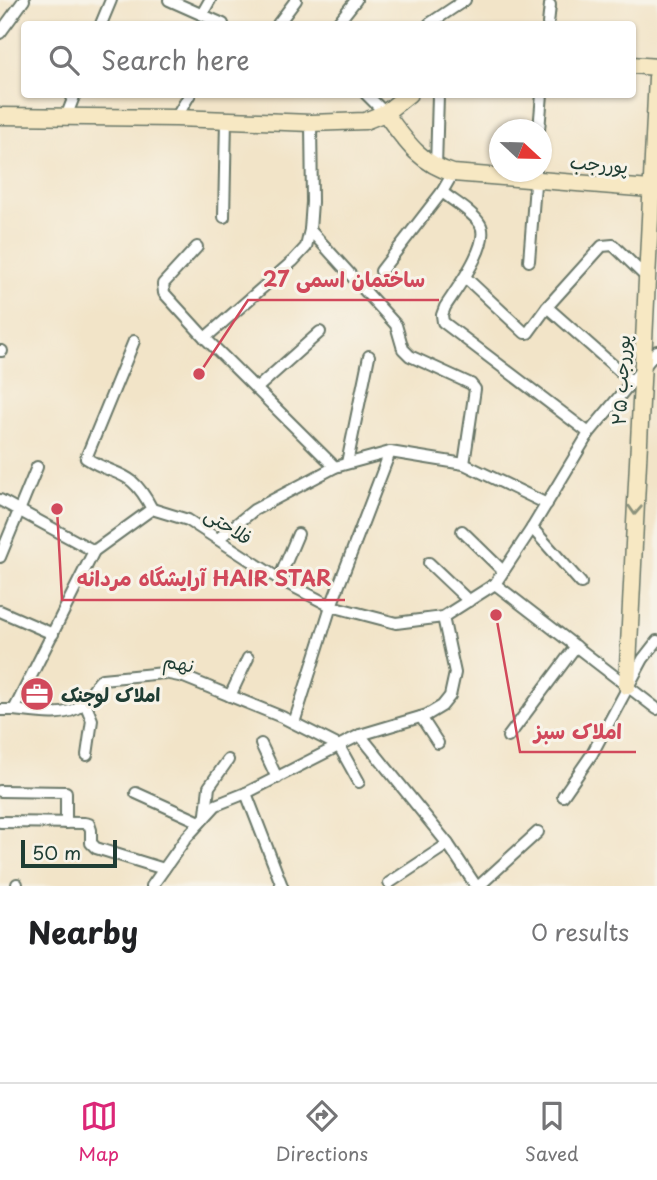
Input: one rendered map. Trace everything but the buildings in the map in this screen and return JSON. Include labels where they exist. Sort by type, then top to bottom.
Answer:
[{"type":"street","points":[[0,33],[24,0]]},
{"type":"street","points":[[102,21],[111,0]]},
{"type":"street","points":[[169,0],[217,21]]},
{"type":"street","points":[[202,14],[210,0]]},
{"type":"street","points":[[280,21],[296,0]]},
{"type":"street","points":[[339,21],[356,0]]},
{"type":"street","points":[[434,21],[465,0]]},
{"type":"street","points":[[548,21],[550,5]]},
{"type":"street","points":[[636,65],[657,67]]},
{"type":"street","name":"پوررجب ۲۵","points":[[627,686],[637,375],[646,277],[657,77]]},
{"type":"street","points":[[66,117],[73,98]]},
{"type":"street","points":[[176,118],[188,98]]},
{"type":"street","name":"پوررجب","points":[[370,98],[415,152],[436,168],[453,173],[489,174]]},
{"type":"street","points":[[0,116],[311,123],[365,121],[385,113],[404,98]]},
{"type":"street","points":[[436,168],[438,98]]},
{"type":"street","points":[[540,119],[542,98]]},
{"type":"street","points":[[224,217],[226,120]]},
{"type":"street","points":[[205,338],[306,247],[312,202],[311,123]]},
{"type":"street","points":[[381,271],[442,192],[453,173]]},
{"type":"street","name":"پوررجب","points":[[552,177],[650,189]]},
{"type":"street","points":[[530,261],[535,182]]},
{"type":"street","points":[[442,192],[478,222],[482,229],[475,259],[443,311],[443,322],[589,433]]},
{"type":"street","points":[[310,230],[396,325],[403,349],[410,356],[471,384],[475,389],[464,464]]},
{"type":"street","points":[[465,277],[525,333],[606,244],[613,246],[646,277]]},
{"type":"street","points":[[197,247],[162,288],[205,338],[335,467]]},
{"type":"street","points":[[547,307],[637,375]]},
{"type":"street","points":[[256,389],[320,332]]},
{"type":"street","points":[[0,710],[15,710],[94,551],[152,509],[143,491],[126,475],[86,458],[134,341]]},
{"type":"street","name":"فلاحتی","points":[[152,509],[188,520],[279,579],[331,606],[396,623],[443,617],[495,584],[533,528],[589,433],[657,351]]},
{"type":"street","points":[[347,463],[369,356]]},
{"type":"street","points":[[294,723],[331,606],[390,452]]},
{"type":"street","points":[[218,538],[254,510],[335,467],[390,452],[464,464],[547,504]]},
{"type":"street","points":[[0,557],[37,467]]},
{"type":"street","points":[[0,500],[94,551]]},
{"type":"street","points":[[533,528],[581,583]]},
{"type":"street","points":[[462,531],[503,571]]},
{"type":"street","points":[[279,579],[298,534]]},
{"type":"street","points":[[429,563],[469,601]]},
{"type":"street","points":[[495,584],[657,709]]},
{"type":"street","points":[[0,611],[53,634]]},
{"type":"street","points":[[152,886],[203,818],[216,805],[277,778],[360,735],[421,717],[442,706],[450,696],[455,673],[443,617]]},
{"type":"street","points":[[563,796],[592,754],[627,686],[657,641]]},
{"type":"street","points":[[508,737],[576,646]]},
{"type":"street","points":[[230,696],[248,658]]},
{"type":"street","name":"نهم","points":[[15,710],[65,712],[78,708],[102,679],[164,673],[184,677],[230,696],[294,723],[339,746]]},
{"type":"street","points":[[84,701],[92,720],[87,755]]},
{"type":"street","points":[[421,717],[438,743]]},
{"type":"street","points":[[360,735],[448,844],[477,886],[538,832]]},
{"type":"street","points":[[261,744],[277,778]]},
{"type":"street","points":[[339,746],[359,782]]},
{"type":"street","points":[[203,818],[209,787],[228,760]]},
{"type":"street","points":[[0,791],[66,792],[66,822]]},
{"type":"street","points":[[136,793],[203,818]]},
{"type":"street","points":[[246,793],[282,886]]},
{"type":"street","points":[[0,822],[89,824],[91,843],[96,848],[164,869]]},
{"type":"street","points":[[389,883],[448,844]]},
{"type":"place","name":"ساختمان اسمی 27","points":[[199,374]]},
{"type":"place","name":"آرایشگاه مردانه HAIR STAR","points":[[57,509]]},
{"type":"place","name":"املاک سبز","points":[[496,615]]},
{"type":"place","name":"املاک لوجنک","points":[[37,694]]}]
